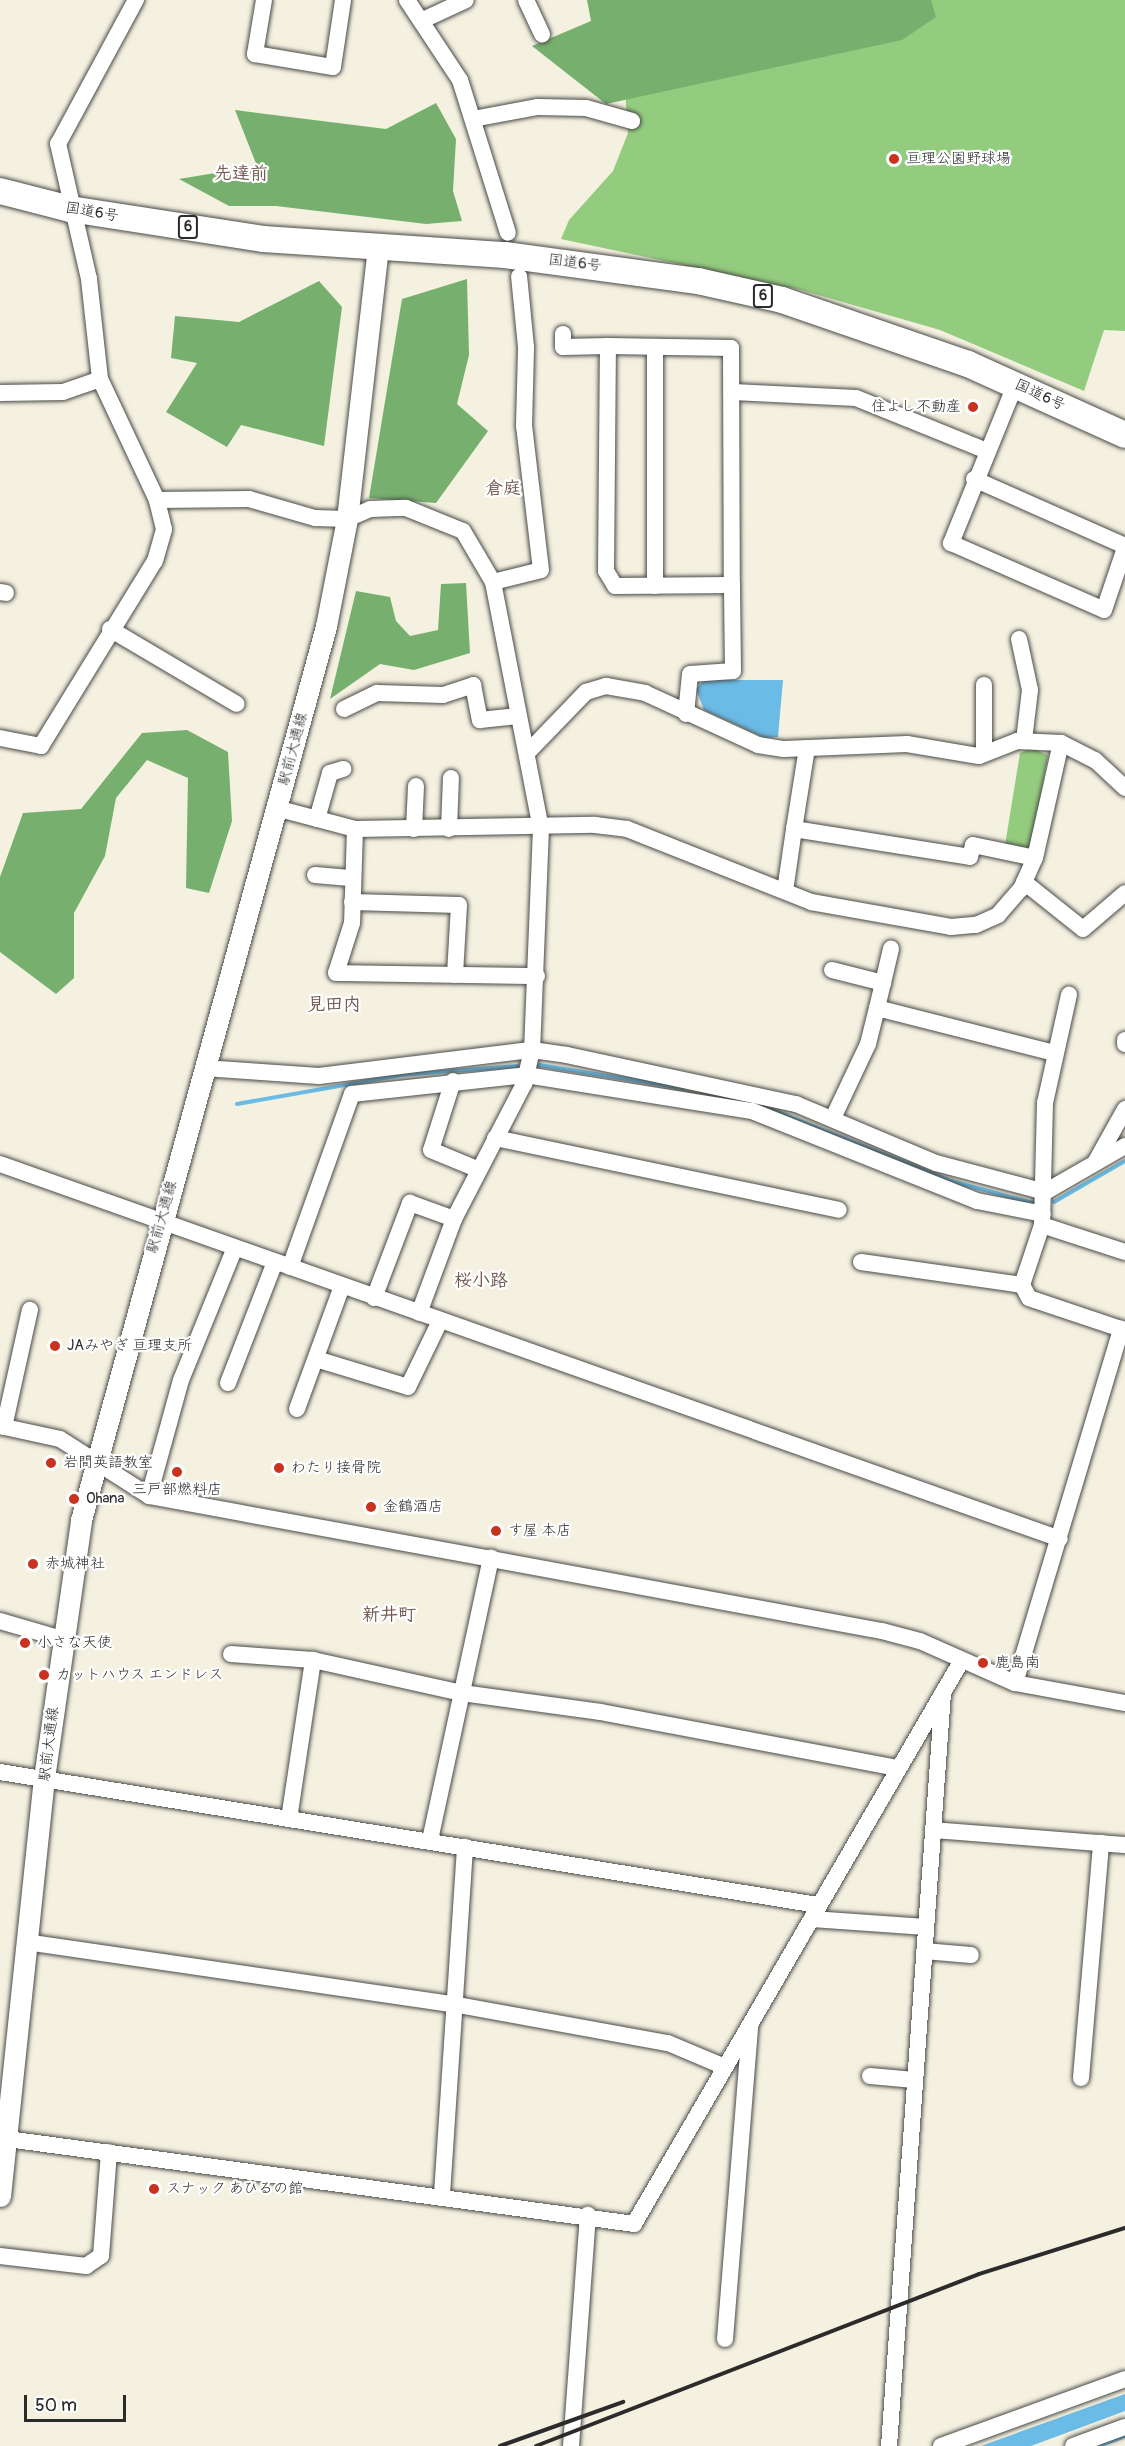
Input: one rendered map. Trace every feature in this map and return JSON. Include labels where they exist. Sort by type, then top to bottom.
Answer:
[{"type":"highway","name":"国道6号","points":[[0,191],[70,209],[262,238],[516,256],[698,281],[782,300],[1016,383],[1125,435]]},
{"type":"main road","name":"駅前大通線","points":[[0,2196],[3,2138],[44,1778],[62,1639],[94,1461],[326,627],[347,519],[378,248]]},
{"type":"street","points":[[0,738],[41,746],[110,629],[155,561],[164,529],[157,500],[100,379],[90,279],[70,209],[58,144],[136,0]]},
{"type":"street","points":[[264,0],[255,54],[333,67],[343,0]]},
{"type":"street","points":[[407,0],[423,20],[460,80],[508,233]]},
{"type":"street","points":[[423,20],[466,0]]},
{"type":"street","points":[[526,0],[542,34]]},
{"type":"street","points":[[473,119],[538,108],[586,108],[632,121]]},
{"type":"street","points":[[493,582],[541,570],[524,426],[526,347],[519,276]]},
{"type":"street","points":[[563,334],[563,347],[731,348],[733,671],[690,674],[686,714]]},
{"type":"street","points":[[608,346],[606,571],[615,586],[732,585]]},
{"type":"street","points":[[655,347],[655,586]]},
{"type":"street","points":[[0,393],[63,392],[100,379]]},
{"type":"street","points":[[974,479],[1125,547],[1104,610],[951,543],[974,479],[1016,383]]},
{"type":"street","points":[[733,392],[856,398],[987,451]]},
{"type":"street","points":[[157,500],[249,499],[315,518],[347,519],[387,507],[446,521],[472,541],[493,582],[541,828],[537,975],[532,1050],[526,1075],[454,1219],[419,1313]]},
{"type":"street","points":[[110,629],[237,704]]},
{"type":"street","points":[[1019,639],[1030,690],[1024,740]]},
{"type":"street","points":[[344,709],[377,693],[443,695],[473,685],[480,720],[518,716]]},
{"type":"street","points":[[984,685],[984,753]]},
{"type":"street","points":[[527,753],[586,692],[606,686],[645,693],[686,714],[758,745],[807,748],[898,743],[960,755],[984,753],[1024,740],[1061,743],[1095,760],[1125,788]]},
{"type":"street","points":[[276,808],[355,829],[627,829],[785,891],[846,909],[951,927],[998,915],[1024,882],[1035,858],[1061,743]]},
{"type":"street","points":[[785,891],[807,748]]},
{"type":"street","points":[[317,819],[330,773],[343,769]]},
{"type":"street","points":[[449,829],[451,778]]},
{"type":"street","points":[[414,829],[416,786]]},
{"type":"street","points":[[355,829],[352,923],[336,973],[537,975]]},
{"type":"street","points":[[794,829],[970,856],[973,845],[1035,858]]},
{"type":"street","points":[[315,875],[353,878]]},
{"type":"street","points":[[1024,882],[1083,929],[1125,893]]},
{"type":"street","points":[[352,902],[459,905],[455,975]]},
{"type":"street","points":[[833,1118],[868,1044],[891,949]]},
{"type":"street","points":[[832,970],[883,983]]},
{"type":"street","points":[[1016,1683],[1123,1323],[1029,1298],[1022,1285],[1043,1219],[1045,1103],[1054,1053],[1069,994]]},
{"type":"street","points":[[877,1008],[1054,1053]]},
{"type":"street","points":[[204,1068],[319,1076],[532,1050],[724,1086],[833,1118],[936,1163],[1045,1192],[1125,1146]]},
{"type":"street","points":[[228,1383],[282,1264],[352,1094],[453,1081],[526,1075],[752,1111],[977,1201],[1043,1219],[1125,1252]]},
{"type":"street","points":[[453,1081],[431,1150],[477,1170]]},
{"type":"street","points":[[1094,1164],[1125,1109]]},
{"type":"street","points":[[495,1138],[839,1210]]},
{"type":"street","points":[[2,1170],[282,1264],[1060,1539]]},
{"type":"street","points":[[374,1298],[410,1203],[454,1219]]},
{"type":"street","points":[[149,1496],[181,1380],[235,1248]]},
{"type":"street","points":[[861,1263],[1022,1285]]},
{"type":"street","points":[[297,1409],[342,1286]]},
{"type":"street","points":[[30,1310],[2,1426],[60,1439],[149,1496],[882,1631],[962,1660],[1016,1683],[1125,1703]]},
{"type":"street","points":[[316,1359],[408,1387],[440,1321]]},
{"type":"street","points":[[430,1840],[491,1558]]},
{"type":"street","points":[[0,1621],[62,1639]]},
{"type":"street","points":[[231,1654],[313,1660],[462,1693],[601,1712],[897,1768]]},
{"type":"street","points":[[289,1819],[313,1660]]},
{"type":"street","points":[[3,2138],[442,2194],[588,2214],[633,2223],[962,1660]]},
{"type":"street","points":[[889,2446],[943,1692]]},
{"type":"street","points":[[0,1772],[430,1840],[815,1912],[926,1927]]},
{"type":"street","points":[[933,1830],[1125,1845]]},
{"type":"street","points":[[1081,2078],[1101,1843]]},
{"type":"street","points":[[442,2194],[458,2005],[465,1847]]},
{"type":"street","points":[[26,1942],[458,2005],[668,2043],[725,2067]]},
{"type":"street","points":[[924,1951],[971,1955]]},
{"type":"street","points":[[724,2338],[750,2025]]},
{"type":"street","points":[[870,2076],[915,2080]]},
{"type":"street","points":[[0,2256],[86,2266],[101,2256],[108,2152]]},
{"type":"street","points":[[571,2446],[588,2214]]},
{"type":"street","points":[[941,2446],[1125,2379]]},
{"type":"street","points":[[1073,2446],[1125,2427]]},
{"type":"green space","points":[[587,0],[931,0],[936,17],[902,40],[606,104],[532,46],[591,21]]},
{"type":"green space","points":[[619,0],[1125,0],[1125,331],[1104,330],[1084,391],[940,330],[801,290],[561,239],[569,220],[613,171],[628,133]]},
{"type":"green space","points":[[436,103],[456,139],[453,191],[462,221],[426,224],[276,206],[229,206],[179,179],[257,166],[235,110],[386,129]]},
{"type":"green space","points":[[467,279],[469,355],[457,404],[488,431],[436,503],[369,498],[402,299]]},
{"type":"green space","points":[[319,281],[342,307],[324,446],[241,425],[227,447],[166,412],[197,363],[171,358],[175,316],[239,322]]},
{"type":"green space","points":[[466,583],[470,653],[414,670],[380,664],[330,699],[356,591],[390,597],[396,621],[410,636],[438,630],[441,584]]},
{"type":"green space","points":[[187,730],[228,752],[232,821],[209,893],[186,888],[188,778],[147,760],[116,798],[105,856],[74,913],[74,978],[56,994],[0,952],[0,877],[23,813],[81,809],[142,733]]},
{"type":"green space","points":[[1031,748],[1048,755],[1031,851],[1005,845],[1020,753]]},
{"type":"water","points":[[704,680],[783,680],[778,737],[765,738],[704,710],[696,689]]},
{"type":"water","points":[[1125,2394],[1125,2411],[1031,2446],[981,2446]]},
{"type":"waterway","points":[[539,1065],[683,1088]]},
{"type":"waterway","points":[[237,1104],[401,1075],[518,1066]]},
{"type":"waterway","points":[[755,1103],[951,1181],[1033,1203]]},
{"type":"waterway","points":[[1054,1202],[1125,1161]]},
{"type":"waterway","points":[[1098,2446],[1125,2436]]},
{"type":"railway","points":[[536,2446],[979,2274],[1125,2228]]},
{"type":"railway","points":[[500,2446],[623,2402]]},
{"type":"place","name":"亘理公園野球場","points":[[894,159]]},
{"type":"place","name":"住よし不動産","points":[[973,407]]},
{"type":"place","name":"JAみやぎ 亘理支所","points":[[55,1346]]},
{"type":"place","name":"岩間英語教室","points":[[51,1463]]},
{"type":"place","name":"わたり接骨院","points":[[279,1468]]},
{"type":"place","name":"三戸部燃料店","points":[[177,1472]]},
{"type":"place","name":"Ohana","points":[[74,1499]]},
{"type":"place","name":"金鶴酒店","points":[[371,1507]]},
{"type":"place","name":"す屋 本店","points":[[496,1531]]},
{"type":"place","name":"赤城神社","points":[[33,1564]]},
{"type":"place","name":"小さな天使","points":[[25,1643]]},
{"type":"place","name":"鹿島南","points":[[983,1663]]},
{"type":"place","name":"カットハウス エンドレス","points":[[44,1675]]},
{"type":"place","name":"スナック あひるの館","points":[[154,2189]]},
{"type":"district","name":"先達前","points":[[241,174]]},
{"type":"district","name":"倉庭","points":[[503,489]]},
{"type":"district","name":"見田内","points":[[334,1005]]},
{"type":"district","name":"桜小路","points":[[481,1281]]},
{"type":"district","name":"新井町","points":[[389,1615]]}]
